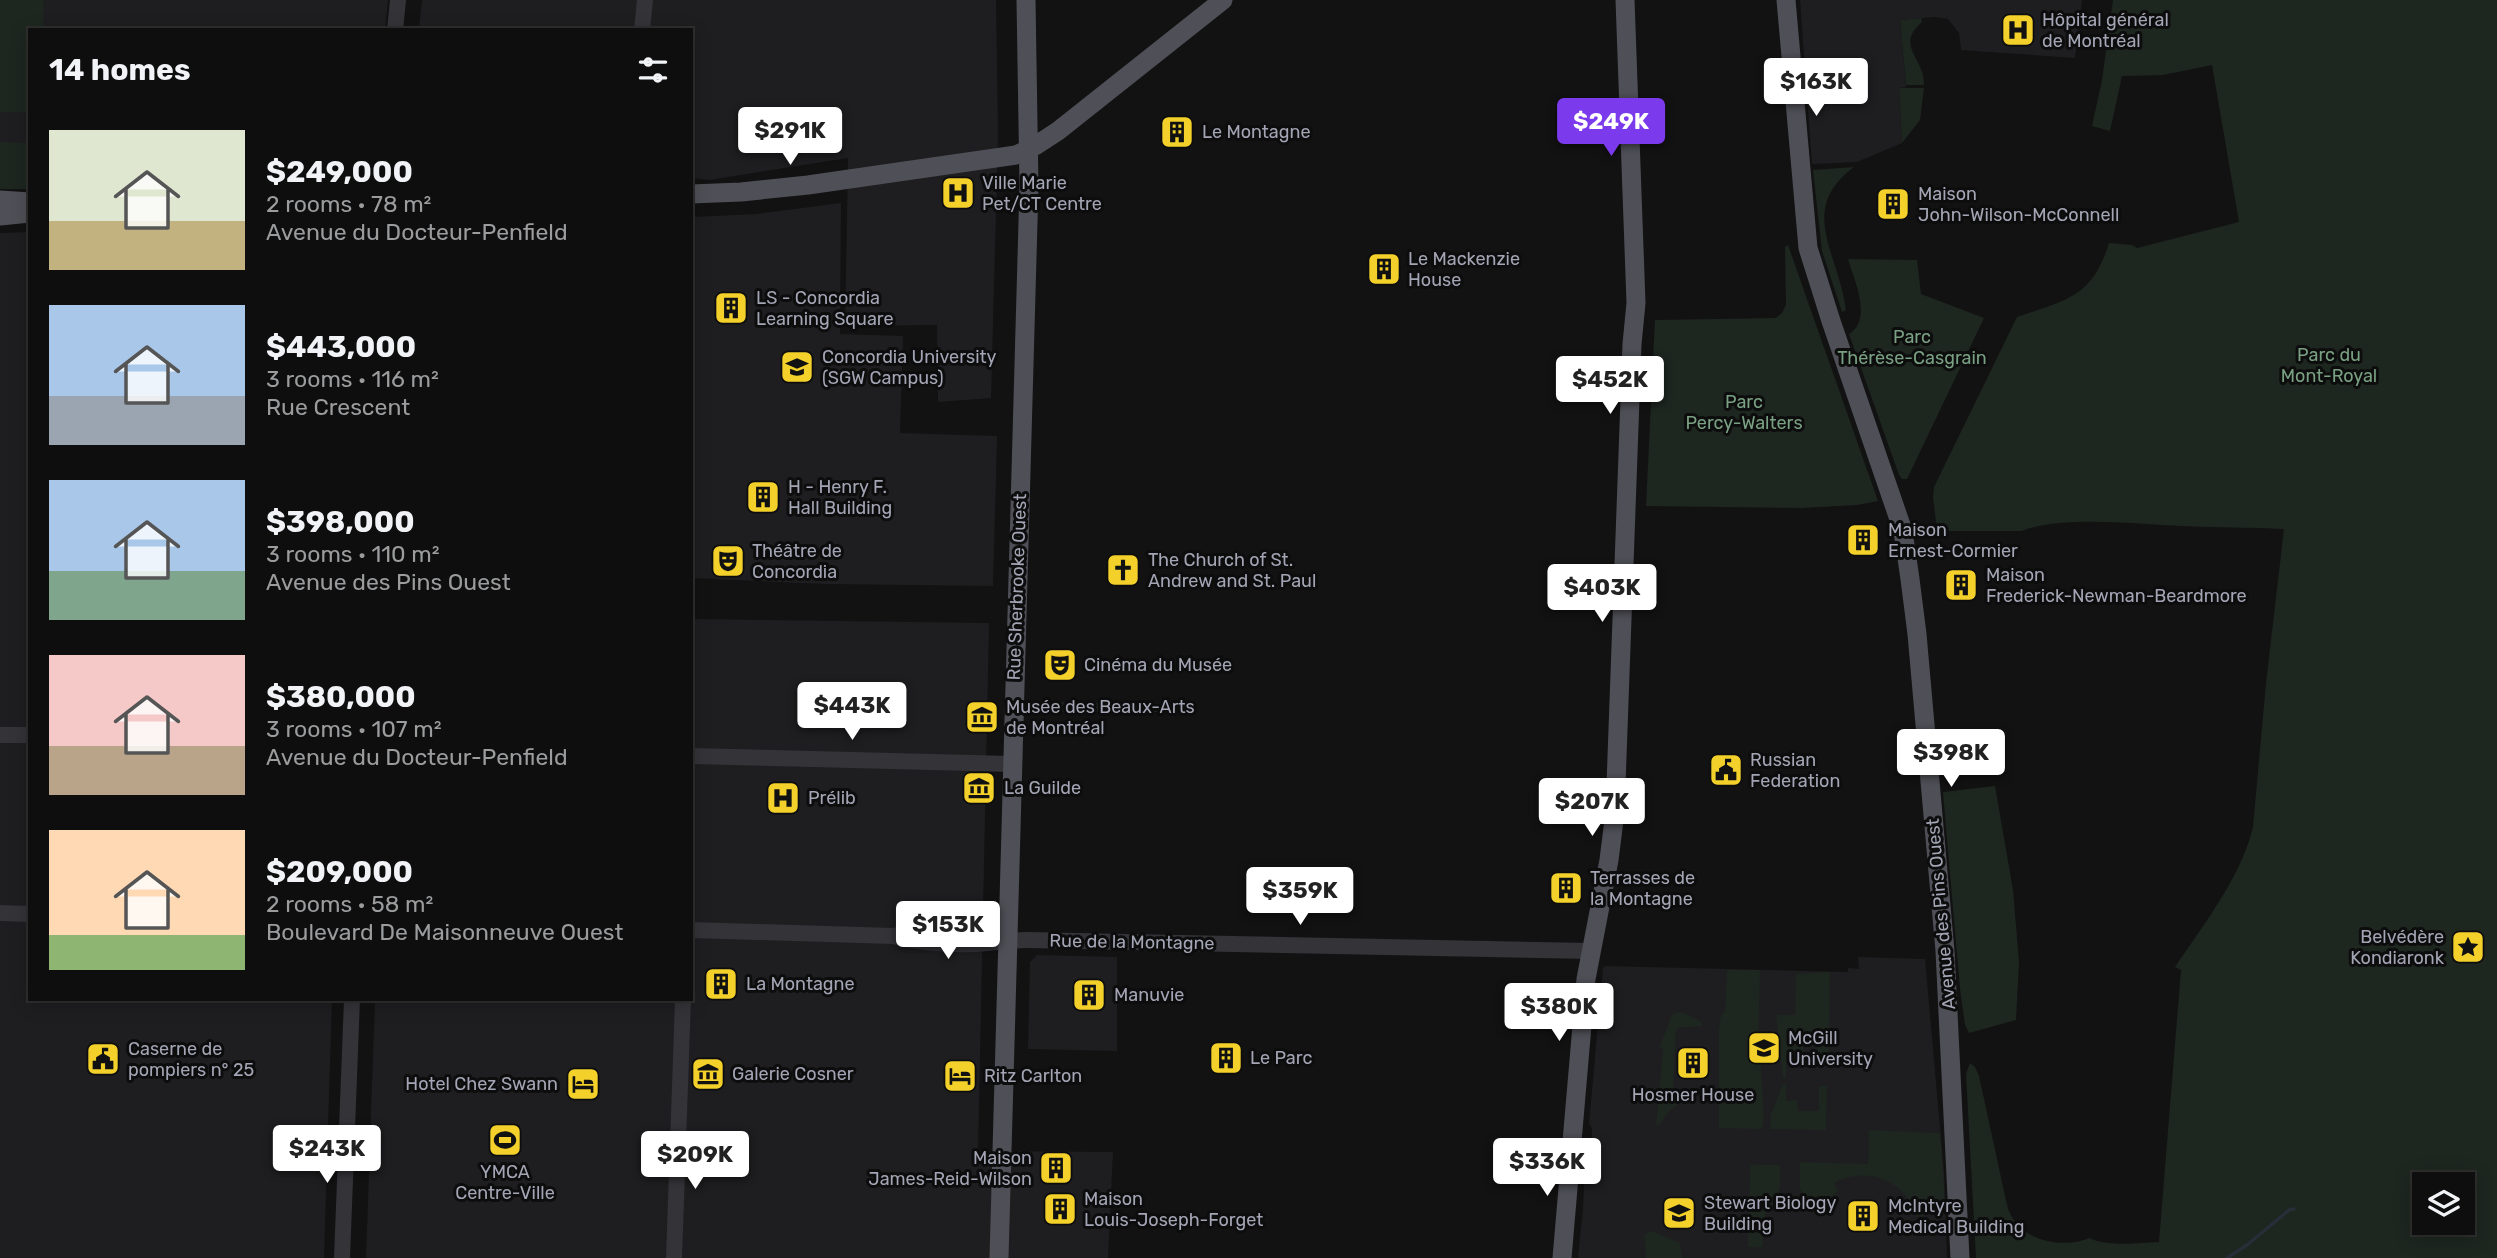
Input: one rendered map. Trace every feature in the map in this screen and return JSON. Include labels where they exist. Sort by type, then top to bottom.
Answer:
[{"type":"main road","name":"Rue Sherbrooke Ouest","points":[[999,1258],[1029,149],[1026,0]]},
{"type":"main road","points":[[693,194],[820,184],[1005,158],[1029,149],[1058,131],[1223,0]]},
{"type":"main road","points":[[1562,1258],[1577,1063],[1591,951],[1611,851],[1615,812],[1632,344],[1636,309],[1625,0]]},
{"type":"main road","name":"Avenue des Pins Ouest","points":[[1786,0],[1808,248],[1903,531],[1912,589],[1945,951],[1960,1258]]},
{"type":"main road","points":[[0,200],[28,202]]},
{"type":"main road","points":[[0,216],[28,213]]},
{"type":"street","points":[[395,28],[398,0]]},
{"type":"street","points":[[642,28],[645,0]]},
{"type":"street","points":[[0,735],[28,736]]},
{"type":"street","points":[[693,756],[1012,764]]},
{"type":"street","points":[[0,913],[28,915]]},
{"type":"street","name":"Rue de la Montagne","points":[[693,930],[893,936],[912,932],[985,934],[1009,940],[1591,951]]},
{"type":"street","points":[[342,1258],[352,1001]]},
{"type":"street","points":[[674,1258],[683,1001]]},
{"type":"shaded area","points":[[0,0],[388,0],[385,28],[28,28],[28,185],[0,185]]},
{"type":"shaded area","points":[[422,0],[996,0],[998,134],[991,398],[938,402],[937,325],[845,326],[848,158],[709,180],[693,178],[693,28],[419,28]]},
{"type":"shaded area","points":[[1800,0],[2082,0],[2075,58],[1961,50],[1959,33],[1948,19],[1935,17],[1900,20],[1906,87],[1899,88],[1902,143],[1857,162],[1812,164]]},
{"type":"shaded area","name":"Concordia University (SGW Campus)","points":[[841,203],[840,334],[903,336],[900,433],[997,436],[993,586],[826,584],[693,578],[693,217],[757,214]]},
{"type":"shaded area","points":[[28,232],[28,1001],[332,1001],[324,1258],[0,1258],[0,233]]},
{"type":"shaded area","points":[[693,619],[989,623],[978,1151],[1113,1152],[1108,1258],[366,1258],[375,1001],[693,1001]]},
{"type":"shaded area","points":[[1037,955],[1117,957],[1117,1051],[1028,1049],[1030,962]]},
{"type":"shaded area","name":"McGill University","points":[[1858,957],[1925,959],[1944,1172],[1947,1258],[1578,1258],[1585,1162],[1592,1158],[1592,1128],[1589,1124],[1603,968],[1848,972],[1848,968],[1859,969]]},
{"type":"green space","points":[[0,0],[44,0],[43,28],[28,28],[28,112],[0,112]]},
{"type":"green space","name":"Parc du Mont-Royal","points":[[2113,0],[2497,0],[2497,1258],[1976,1258],[1966,1074],[1970,1063],[1979,1076],[2007,1205],[2020,1227],[2029,1234],[2053,1242],[2066,1243],[2090,1238],[2114,1243],[2159,1242],[2181,970],[2175,967],[2231,882],[2253,827],[2284,529],[2078,522],[2038,526],[2022,531],[1937,531],[1934,487],[2017,317],[2063,301],[2085,286],[2102,261],[2109,243],[2137,248],[2239,222],[2212,65],[2163,75],[2122,76],[2110,131],[2092,126],[2102,80]]},
{"type":"green space","points":[[1921,18],[1922,22],[1911,38],[1911,45],[1924,85],[1906,85],[1900,20]]},
{"type":"green space","points":[[1899,88],[1924,88],[1920,120],[1902,143]]},
{"type":"green space","points":[[0,142],[28,143],[28,189],[0,189]]},
{"type":"green space","points":[[1854,167],[1838,182],[1829,197],[1825,212],[1828,244],[1844,298],[1846,310],[1842,312],[1822,251],[1813,170]]},
{"type":"green space","name":"Parc Percy-Walters","points":[[1788,245],[1878,501],[1802,508],[1646,506],[1655,320],[1776,318],[1786,305],[1785,247]]},
{"type":"green space","name":"Parc Thérèse-Casgrain","points":[[1848,259],[1917,260],[1921,294],[1984,318],[1907,479],[1902,479],[1899,475],[1849,334],[1860,319],[1861,309]]},
{"type":"green space","points":[[1055,702],[1182,704],[1182,712],[1053,712]]},
{"type":"green space","points":[[1995,786],[2013,890],[2019,962],[2016,1020],[1969,1033],[1965,1025],[1960,989],[1943,792]]},
{"type":"green space","points":[[1727,970],[1760,970],[1758,1048],[1764,1118],[1762,1129],[1719,1128],[1719,1028],[1721,1016],[1725,1012]]},
{"type":"green space","points":[[1830,972],[1829,1059],[1818,1059],[1817,1046],[1803,1046],[1804,1057],[1787,1057],[1786,1078],[1783,1078],[1776,1015],[1795,1015],[1796,974]]},
{"type":"green space","points":[[1677,1012],[1702,1022],[1702,1026],[1678,1028],[1676,1032],[1673,1093],[1697,1094],[1696,1101],[1684,1102],[1675,1107],[1660,1125],[1656,1126],[1663,1048],[1659,1048],[1672,1015]]},
{"type":"green space","points":[[1783,1084],[1786,1084],[1786,1101],[1797,1100],[1798,1111],[1819,1111],[1819,1086],[1827,1086],[1826,1130],[1770,1129],[1771,1114]]},
{"type":"green space","points":[[1869,1130],[1940,1133],[1945,1204],[1929,1196],[1923,1216],[1917,1217],[1912,1204],[1895,1186],[1872,1176],[1860,1176],[1834,1183],[1838,1191],[1822,1206],[1809,1206],[1800,1189],[1800,1162],[1868,1164]]},
{"type":"green space","points":[[1750,1164],[1780,1165],[1780,1188],[1762,1221],[1763,1247],[1748,1247],[1748,1233],[1755,1233],[1755,1226],[1749,1225]]},
{"type":"green space","points":[[1652,1231],[1680,1243],[1682,1258],[1646,1258],[1644,1235]]},
{"type":"waterway","points":[[2227,1258],[2289,1210],[2294,1209]]},
{"type":"place","name":"Hôpital général de Montréal","points":[[2018,30]]},
{"type":"place","name":"Le Montagne","points":[[1177,132]]},
{"type":"place","name":"Ville Marie Pet/CT Centre","points":[[958,193]]},
{"type":"place","name":"Maison John-Wilson-McConnell","points":[[1893,204]]},
{"type":"place","name":"Le Mackenzie House","points":[[1384,269]]},
{"type":"place","name":"LS - Concordia Learning Square","points":[[731,308]]},
{"type":"place","name":"Concordia University (SGW Campus)","points":[[797,367]]},
{"type":"place","name":"H - Henry F. Hall Building","points":[[763,497]]},
{"type":"place","name":"Maison Ernest-Cormier","points":[[1863,540]]},
{"type":"place","name":"Théâtre de Concordia","points":[[728,561]]},
{"type":"place","name":"The Church of St. Andrew and St. Paul","points":[[1123,570]]},
{"type":"place","name":"Maison Frederick-Newman-Beardmore","points":[[1961,585]]},
{"type":"place","name":"Cinéma du Musée","points":[[1060,665]]},
{"type":"place","name":"Musée des Beaux-Arts de Montréal","points":[[982,717]]},
{"type":"place","name":"Russian Federation","points":[[1726,770]]},
{"type":"place","name":"La Guilde","points":[[979,788]]},
{"type":"place","name":"Prélib","points":[[783,798]]},
{"type":"place","name":"Terrasses de la Montagne","points":[[1566,888]]},
{"type":"place","name":"Belvédère Kondiaronk","points":[[2468,947]]},
{"type":"place","name":"La Montagne","points":[[721,984]]},
{"type":"place","name":"Manuvie","points":[[1089,995]]},
{"type":"place","name":"McGill University","points":[[1764,1048]]},
{"type":"place","name":"Le Parc","points":[[1226,1058]]},
{"type":"place","name":"Caserne de pompiers n° 25","points":[[103,1059]]},
{"type":"place","name":"Hosmer House","points":[[1693,1063]]},
{"type":"place","name":"Galerie Cosner","points":[[708,1074]]},
{"type":"place","name":"Ritz Carlton","points":[[960,1076]]},
{"type":"place","name":"Hotel Chez Swann","points":[[583,1084]]},
{"type":"place","name":"YMCA Centre-Ville","points":[[505,1140]]},
{"type":"place","name":"Maison James-Reid-Wilson","points":[[1056,1168]]},
{"type":"place","name":"Maison Louis-Joseph-Forget","points":[[1060,1209]]},
{"type":"place","name":"Stewart Biology Building","points":[[1679,1213]]},
{"type":"place","name":"McIntyre Medical Building","points":[[1863,1216]]}]
